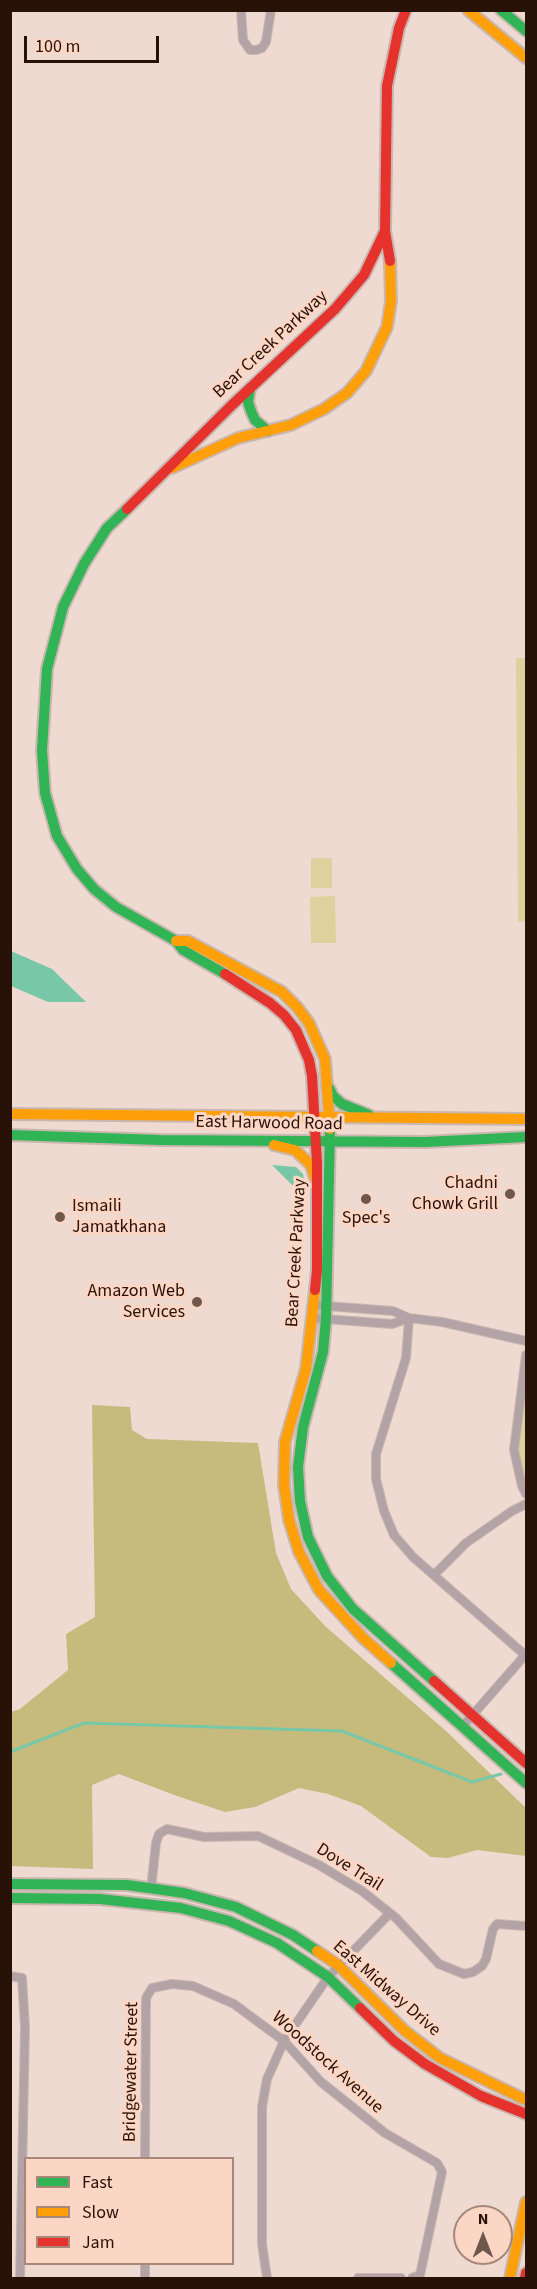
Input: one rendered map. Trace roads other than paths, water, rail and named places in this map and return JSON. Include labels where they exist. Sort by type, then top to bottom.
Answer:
[{"type":"street","points":[[241,10],[243,40],[250,50],[262,48],[266,42],[271,10]]},
{"type":"street","name":"Bear Creek Parkway","points":[[164,472],[238,438],[291,425],[324,409],[347,393],[366,371],[387,327],[392,301],[391,264],[385,231],[387,86],[399,28],[406,10]]},
{"type":"street","points":[[468,10],[526,58]]},
{"type":"street","points":[[501,10],[526,31]]},
{"type":"street","points":[[501,35],[514,20]]},
{"type":"street","name":"Bear Creek Parkway","points":[[385,231],[364,274],[336,309],[250,388],[107,528],[84,564],[63,607],[47,669],[42,750],[45,793],[57,836],[76,869],[94,889],[116,907],[176,941],[183,950],[270,1003],[296,1030],[309,1060],[316,1118],[317,1270],[306,1369],[285,1442],[284,1485],[289,1520],[299,1552],[319,1590],[336,1611],[363,1638],[526,1783]]},
{"type":"street","points":[[250,388],[248,402],[251,411],[255,420],[268,431]]},
{"type":"street","name":"Bear Creek Parkway","points":[[176,941],[188,941],[282,992],[297,1007],[315,1033],[325,1059],[330,1118],[326,1319],[323,1352],[303,1427],[298,1467],[300,1501],[308,1537],[327,1576],[353,1609],[526,1763]]},
{"type":"street","points":[[328,1086],[333,1096],[342,1104],[378,1119]]},
{"type":"street","name":"East Harwood Road","points":[[10,1114],[526,1119]]},
{"type":"street","points":[[33,1135],[34,1114]]},
{"type":"street","name":"East Harwood Road","points":[[10,1135],[425,1142],[526,1137]]},
{"type":"street","points":[[238,1140],[277,1145],[295,1150],[311,1165],[317,1183]]},
{"type":"street","points":[[314,1305],[393,1311],[409,1318],[442,1322],[526,1341]]},
{"type":"street","points":[[312,1318],[392,1324],[409,1318]]},
{"type":"street","points":[[409,1318],[406,1358],[376,1454],[376,1479],[384,1511],[394,1535],[413,1557],[526,1654],[463,1726]]},
{"type":"street","points":[[526,1355],[514,1450],[526,1494]]},
{"type":"street","points":[[434,1575],[474,1537],[526,1504]]},
{"type":"street","name":"Dove Trail","points":[[151,1889],[159,1833],[167,1830],[204,1837],[258,1836],[319,1865],[362,1891],[390,1913],[439,1964],[464,1974],[473,1972],[482,1966],[486,1959],[493,1929],[497,1924],[526,1926]]},
{"type":"street","name":"East Midway Drive","points":[[10,1884],[127,1886],[184,1893],[236,1907],[293,1935],[338,1965],[405,2031],[440,2058],[526,2100]]},
{"type":"street","name":"East Midway Drive","points":[[10,1898],[100,1899],[181,1908],[229,1921],[277,1942],[328,1977],[394,2041],[425,2064],[481,2096],[526,2114]]},
{"type":"street","points":[[267,2278],[262,2244],[262,2107],[267,2079],[284,2041],[328,1977],[390,1913]]},
{"type":"street","points":[[10,1976],[22,1978],[25,2027],[23,2251],[20,2278]]},
{"type":"street","name":"Woodstock Avenue","points":[[152,1988],[172,1984],[193,1986],[234,2004],[284,2041],[321,2082],[384,2133],[437,2163],[442,2172],[420,2275],[412,2278]]},
{"type":"street","name":"Bridgewater Street","points":[[145,2157],[146,1998],[152,1988]]},
{"type":"street","points":[[510,2278],[526,2202]]},
{"type":"street","points":[[525,2278],[526,2273]]},
{"type":"street","points":[[358,2278],[401,2278]]},
{"type":"waterway","points":[[10,1752],[84,1723],[342,1731],[472,1782],[501,1774]]},
{"type":"place","name":"Chadni Chowk Grill","points":[[510,1194]]},
{"type":"place","name":"Spec's","points":[[366,1199]]},
{"type":"place","name":"Ismaili Jamatkhana","points":[[60,1217]]},
{"type":"place","name":"Amazon Web Services","points":[[197,1302]]}]
